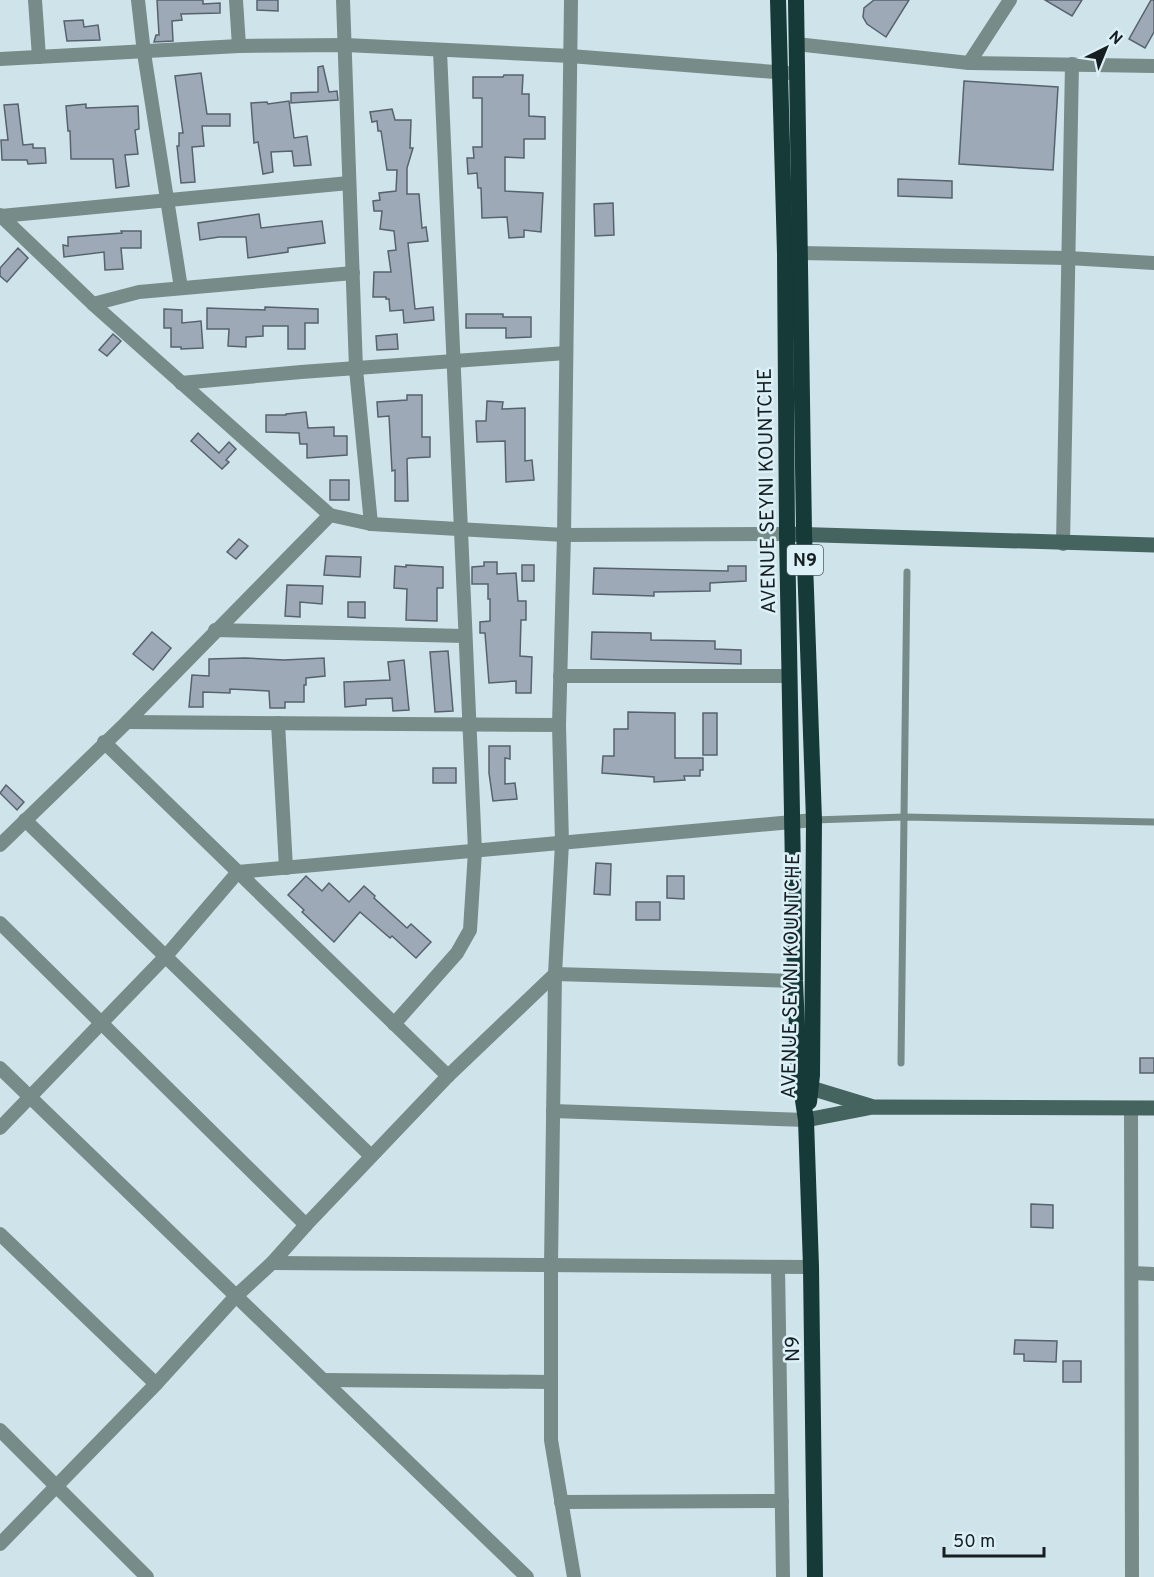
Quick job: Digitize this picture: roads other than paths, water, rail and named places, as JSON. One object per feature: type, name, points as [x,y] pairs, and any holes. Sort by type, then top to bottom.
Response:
[{"type":"highway","name":"AVENUE SEYNI KOUNTCHE","points":[[778,0],[795,981],[806,1087]]},
{"type":"highway","name":"AVENUE SEYNI KOUNTCHE","points":[[796,0],[804,533],[814,820],[806,1120]]},
{"type":"highway","name":"N9","points":[[806,1120],[812,1267],[815,1577]]},
{"type":"main road","points":[[787,534],[1154,545]]},
{"type":"main road","points":[[806,1087],[873,1107]]},
{"type":"main road","points":[[806,1120],[873,1107],[1154,1108]]},
{"type":"street","points":[[35,0],[39,57]]},
{"type":"street","points":[[138,0],[144,53],[181,288]]},
{"type":"street","points":[[236,0],[239,46]]},
{"type":"street","points":[[343,0],[356,369],[371,524]]},
{"type":"street","points":[[571,0],[564,536],[559,725],[562,843],[555,974],[551,1440],[574,1577]]},
{"type":"street","points":[[969,63],[1010,0]]},
{"type":"street","points":[[796,44],[969,63],[1154,66]]},
{"type":"street","points":[[0,59],[144,53],[239,46],[346,45],[570,56],[796,73]]},
{"type":"street","points":[[394,1024],[457,953],[470,930],[475,851],[440,51]]},
{"type":"street","points":[[1063,543],[1072,64]]},
{"type":"street","points":[[0,216],[349,183]]},
{"type":"street","points":[[0,216],[93,304],[330,516],[371,524],[564,536],[787,534]]},
{"type":"street","points":[[800,253],[1068,258],[1154,263]]},
{"type":"street","points":[[93,304],[139,292],[353,273]]},
{"type":"street","points":[[182,383],[566,352]]},
{"type":"street","points":[[0,845],[127,722],[215,630],[330,516]]},
{"type":"street","points":[[215,630],[465,636]]},
{"type":"street","points":[[560,676],[790,676]]},
{"type":"street","points":[[127,722],[559,725]]},
{"type":"street","points":[[278,723],[286,868]]},
{"type":"street","points":[[104,742],[448,1076]]},
{"type":"street","points":[[25,820],[371,1156]]},
{"type":"street","points":[[0,1128],[166,956],[238,872],[814,820]]},
{"type":"street","points":[[0,923],[306,1225]]},
{"type":"street","points":[[0,1544],[156,1384],[236,1296],[272,1263],[448,1076],[555,974],[795,981]]},
{"type":"street","points":[[0,1068],[527,1577]]},
{"type":"street","points":[[1131,1108],[1132,1577]]},
{"type":"street","points":[[553,1111],[806,1120]]},
{"type":"street","points":[[0,1234],[156,1384]]},
{"type":"street","points":[[272,1263],[812,1267]]},
{"type":"street","points":[[778,1267],[783,1577]]},
{"type":"street","points":[[1132,1273],[1154,1274]]},
{"type":"street","points":[[323,1380],[551,1382]]},
{"type":"street","points":[[0,1430],[147,1577]]},
{"type":"street","points":[[561,1502],[782,1501]]},
{"type":"lane","points":[[901,1064],[907,572]]},
{"type":"lane","points":[[814,820],[904,817],[1154,822]]}]
